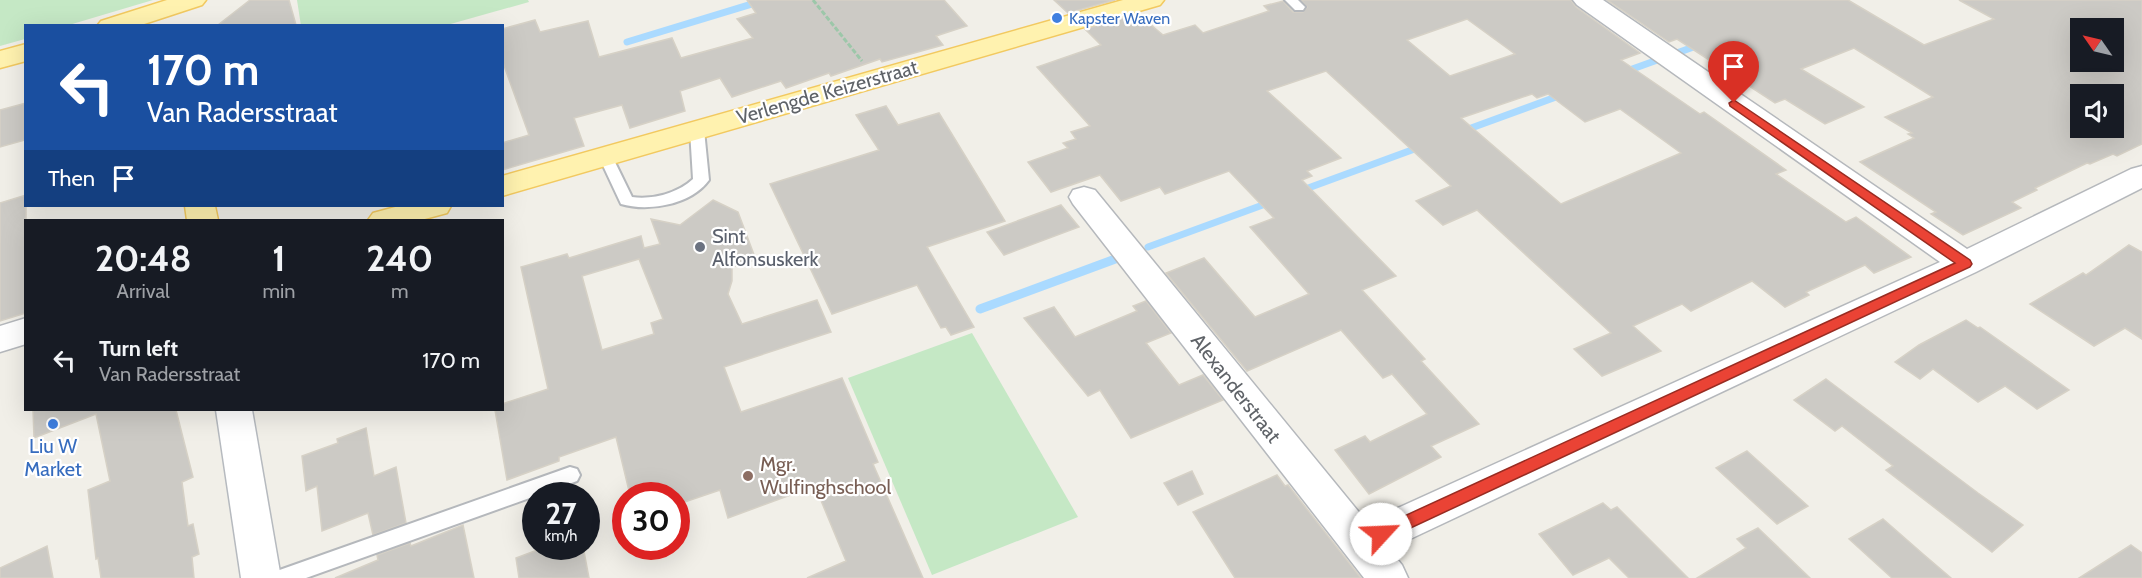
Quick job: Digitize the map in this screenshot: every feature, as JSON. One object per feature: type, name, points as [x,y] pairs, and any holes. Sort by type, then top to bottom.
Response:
[{"type":"main road","points":[[122,24],[164,17],[193,0]]},
{"type":"main road","name":"Verlengde Keizerstraat","points":[[504,185],[1151,0]]},
{"type":"main road","points":[[388,219],[432,207]]},
{"type":"street","points":[[1586,0],[1965,264]]},
{"type":"street","points":[[1360,544],[1965,264],[2142,176]]},
{"type":"street","name":"Alexanderstraat","points":[[1084,197],[1388,578]]},
{"type":"street","points":[[0,339],[24,332]]},
{"type":"street","points":[[234,411],[261,578]]},
{"type":"lane","points":[[606,156],[626,200],[643,204],[659,200],[693,188],[701,180],[697,130]]},
{"type":"lane","points":[[281,578],[570,475]]},
{"type":"path","points":[[813,0],[875,78]]},
{"type":"green space","points":[[0,0],[153,0],[72,24],[24,24],[24,39],[0,46]]},
{"type":"green space","points":[[297,0],[528,0],[529,2],[451,24],[301,24]]},
{"type":"green space","points":[[972,333],[1078,517],[932,575],[848,378]]},
{"type":"building","points":[[250,0],[289,0],[296,24],[219,24]]},
{"type":"building","points":[[747,0],[944,0],[967,26],[936,36],[943,45],[882,62],[880,59],[786,88],[781,81],[732,97],[720,78],[680,91],[685,111],[630,128],[622,105],[574,118],[584,146],[504,169],[504,142],[529,135],[504,66],[504,28],[535,20],[540,32],[588,21],[599,57],[672,38],[681,58],[753,38],[737,19],[756,13]]},
{"type":"building","points":[[1054,0],[1115,0],[1068,13]]},
{"type":"building","points":[[1301,0],[1571,0],[1576,7],[1640,53],[1621,60],[1700,114],[1704,112],[1786,170],[1776,174],[1846,222],[1856,217],[1911,257],[1874,273],[1865,265],[1806,292],[1809,295],[1785,307],[1752,281],[1691,311],[1682,304],[1633,326],[1661,351],[1602,376],[1574,349],[1611,333],[1477,210],[1443,225],[1416,201],[1451,186],[1326,71],[1267,91],[1341,158],[1307,171],[1312,176],[1302,180],[1396,276],[1362,290],[1425,359],[1421,361],[1479,424],[1431,446],[1441,457],[1369,494],[1335,450],[1365,436],[1370,442],[1427,414],[1392,374],[1383,378],[1341,330],[1247,371],[1166,273],[1204,258],[1255,317],[1309,294],[1250,227],[1274,218],[1229,171],[1165,194],[1160,187],[1121,201],[1100,175],[1051,192],[1028,162],[1068,148],[1063,143],[1076,139],[1071,132],[1090,126],[1037,67],[1101,45],[1085,29],[1138,14],[1163,35],[1195,25],[1203,33],[1269,11],[1264,6],[1283,1],[1293,12],[1303,12],[1307,7]],"holes":[[[1467,19],[1515,54],[1450,76],[1407,40]],[[1532,94],[1537,98],[1548,94],[1585,122],[1620,109],[1681,153],[1561,204],[1461,118]]]},
{"type":"building","points":[[1607,0],[1848,0],[1924,45],[1994,19],[1959,0],[2142,0],[2142,144],[2117,156],[2113,154],[2090,164],[2087,163],[2035,188],[2037,190],[2012,202],[2021,208],[1963,235],[1931,214],[1936,212],[1860,162],[1914,138],[1908,134],[1912,133],[1885,117],[1933,97],[1854,48],[1801,69],[1864,107],[1825,124],[1785,99],[1775,103],[1677,39],[1669,42]]},
{"type":"building","points":[[24,104],[24,140],[0,147],[0,110]]},
{"type":"building","points":[[886,106],[898,125],[939,113],[1005,221],[927,247],[974,327],[951,335],[946,327],[941,328],[917,285],[832,314],[770,184],[879,150],[856,115]]},
{"type":"building","points":[[24,196],[26,219],[24,219],[24,314],[0,321],[0,203]]},
{"type":"building","points":[[713,200],[738,212],[756,260],[732,267],[732,281],[728,294],[742,324],[817,300],[831,332],[724,367],[741,412],[842,378],[878,462],[873,464],[923,578],[807,578],[846,561],[815,486],[728,518],[720,490],[690,500],[690,482],[627,482],[616,437],[559,457],[559,461],[507,480],[495,411],[504,411],[504,403],[548,389],[521,267],[567,254],[569,258],[641,236],[644,248],[660,244],[651,219],[680,225]],"holes":[[[639,259],[663,319],[651,323],[654,334],[602,350],[582,276]]]},
{"type":"building","points":[[1061,205],[1079,227],[1004,255],[987,232]]},
{"type":"building","points":[[2129,245],[2142,252],[2142,339],[2125,328],[2094,346],[2030,304],[2083,273],[2086,275]]},
{"type":"building","points":[[1146,301],[1171,333],[1146,343],[1179,385],[1203,375],[1223,400],[1131,438],[1100,390],[1088,396],[1024,318],[1054,307],[1075,337],[1137,311],[1133,306]]},
{"type":"building","points":[[1966,320],[1980,327],[2069,390],[2037,409],[2005,386],[1978,402],[1933,369],[1920,379],[1895,362],[1919,345]]},
{"type":"building","points":[[1826,379],[2023,525],[1992,552],[1886,470],[1893,466],[1842,426],[1835,431],[1794,400]]},
{"type":"building","points":[[33,411],[176,411],[193,477],[182,482],[188,526],[193,524],[199,554],[192,557],[194,578],[101,578],[98,558],[96,559],[88,490],[110,481],[96,414],[34,438]]},
{"type":"building","points":[[366,428],[374,476],[396,467],[406,523],[373,535],[368,513],[322,531],[317,486],[306,491],[302,456],[338,443],[337,439]]},
{"type":"building","points":[[1747,451],[1808,506],[1777,524],[1716,468]]},
{"type":"building","points":[[1192,471],[1203,494],[1178,505],[1164,483]]},
{"type":"building","points":[[1277,475],[1285,486],[1288,485],[1361,578],[1235,578],[1193,512]]},
{"type":"building","points":[[1603,503],[1611,510],[1617,507],[1688,578],[1629,578],[1609,558],[1573,575],[1539,534]]},
{"type":"building","points":[[1883,519],[1951,578],[1892,578],[1849,539]]},
{"type":"building","points":[[463,525],[474,578],[335,578],[378,560],[377,555],[410,543],[411,546]]},
{"type":"building","points":[[1758,528],[1810,578],[1697,578],[1746,548],[1737,539]]},
{"type":"building","points":[[2131,545],[2142,553],[2142,578],[2079,578]]},
{"type":"building","points":[[47,546],[53,578],[0,578],[0,568]]},
{"type":"building","points":[[522,556],[522,560],[586,560],[589,578],[519,578],[516,558]]},
{"type":"waterway","points":[[627,42],[765,0]]},
{"type":"waterway","points":[[1624,72],[1699,45]]},
{"type":"waterway","points":[[1463,131],[1564,94]]},
{"type":"waterway","points":[[1300,191],[1420,147]]},
{"type":"waterway","points":[[1148,247],[1271,202]]},
{"type":"waterway","points":[[980,309],[1118,258]]},
{"type":"place","name":"Kapster Waven","points":[[1057,18]]},
{"type":"place","name":"Sint Alfonsuskerk","points":[[700,247]]},
{"type":"place","name":"Liu W Market","points":[[53,424]]},
{"type":"place","name":"Mgr. Wulfinghschool","points":[[748,476]]},
{"type":"route","points":[[1381,534],[1965,264],[1734,103]]}]
